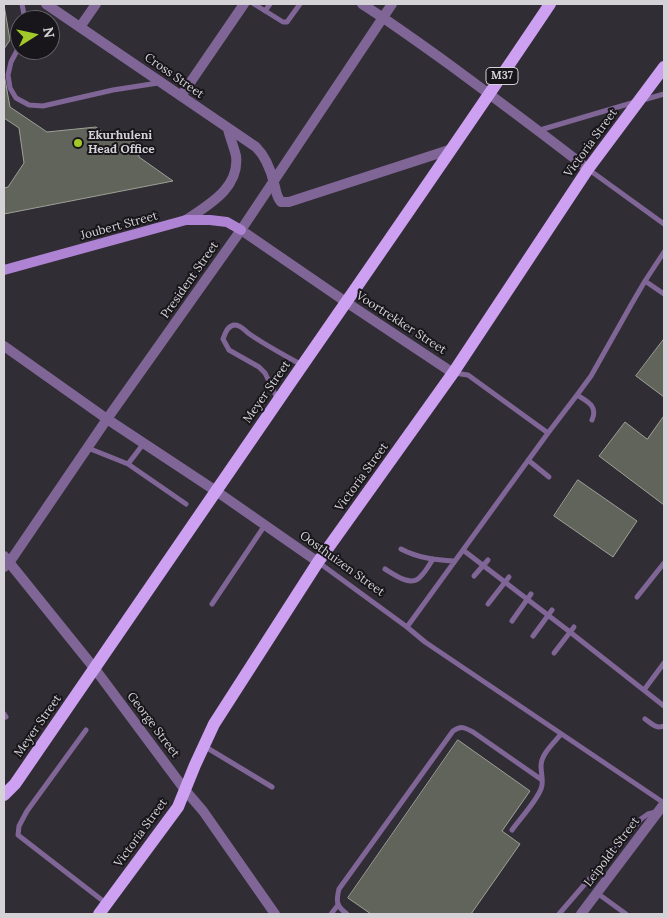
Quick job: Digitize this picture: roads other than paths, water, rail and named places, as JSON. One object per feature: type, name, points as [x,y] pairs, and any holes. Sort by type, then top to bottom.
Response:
[{"type":"main road","name":"Meyer Street","points":[[4,795],[15,784],[95,669],[550,4]]},
{"type":"main road","name":"Victoria Street","points":[[103,909],[178,807],[194,765],[214,724],[318,562],[453,373],[588,168],[664,67]]},
{"type":"main road","name":"Joubert Street","points":[[4,270],[186,220],[227,222],[241,230]]},
{"type":"street","name":"Cross Street","points":[[46,4],[256,147],[261,153],[274,182]]},
{"type":"street","points":[[80,27],[96,4]]},
{"type":"street","points":[[181,96],[244,4]]},
{"type":"street","points":[[362,4],[490,94],[588,168]]},
{"type":"street","name":"President Street","points":[[6,562],[241,230],[392,4]]},
{"type":"street","points":[[186,220],[217,198],[228,186],[235,171],[236,156],[228,129]]},
{"type":"street","points":[[274,182],[278,198],[281,202],[289,202],[452,149]]},
{"type":"street","name":"Voortrekker Street","points":[[241,230],[453,373]]},
{"type":"street","name":"Oosthuizen Street","points":[[5,349],[318,562]]},
{"type":"street","name":"George Street","points":[[6,562],[95,669],[185,790],[203,811],[271,913]]},
{"type":"street","name":"Leipoldt Street","points":[[580,914],[662,806]]},
{"type":"lane","points":[[254,4],[283,22],[287,22],[300,4]]},
{"type":"lane","points":[[265,11],[270,4]]},
{"type":"lane","points":[[12,60],[8,75],[10,88],[16,98],[29,105],[43,106],[113,90],[161,82]]},
{"type":"lane","points":[[539,130],[664,94]]},
{"type":"lane","points":[[588,168],[664,224]]},
{"type":"lane","points":[[407,627],[591,376],[645,281],[664,252]]},
{"type":"lane","points":[[645,281],[664,294]]},
{"type":"lane","points":[[278,400],[265,373],[258,366],[229,350],[223,339],[229,327],[239,326],[257,339],[302,365]]},
{"type":"lane","name":"Voortrekker Street","points":[[453,373],[468,375],[548,433]]},
{"type":"lane","points":[[577,395],[594,409],[592,420]]},
{"type":"lane","points":[[128,464],[144,443]]},
{"type":"lane","points":[[88,448],[128,464],[186,504]]},
{"type":"lane","points":[[528,460],[548,476]]},
{"type":"lane","points":[[212,604],[265,525]]},
{"type":"lane","points":[[401,550],[433,559],[454,561]]},
{"type":"lane","points":[[463,550],[664,706]]},
{"type":"lane","points":[[385,569],[406,580],[414,581],[422,576],[433,559]]},
{"type":"lane","points":[[474,576],[488,560]]},
{"type":"lane","name":"Oosthuizen Street","points":[[318,562],[425,642],[561,734],[662,806]]},
{"type":"lane","points":[[637,597],[664,563]]},
{"type":"lane","points":[[488,604],[509,577]]},
{"type":"lane","points":[[512,620],[531,594]]},
{"type":"lane","points":[[533,636],[552,610]]},
{"type":"lane","points":[[554,652],[574,626]]},
{"type":"lane","points":[[594,651],[598,645]]},
{"type":"lane","points":[[644,690],[664,663]]},
{"type":"lane","points":[[645,719],[655,726],[664,726]]},
{"type":"lane","points":[[347,914],[338,905],[336,898],[339,889],[453,731],[463,727],[473,732],[542,780]]},
{"type":"lane","points":[[86,730],[27,811],[19,826],[18,835],[103,909]]},
{"type":"lane","points":[[512,830],[539,794],[542,785],[541,761],[561,734]]},
{"type":"lane","points":[[204,746],[272,787]]},
{"type":"lane","points":[[559,914],[641,819],[662,806]]},
{"type":"lane","points":[[596,893],[626,914]]},
{"type":"lane","points":[[331,914],[338,905]]},
{"type":"place","name":"Ekurhuleni Head Office","points":[[78,143]]}]
